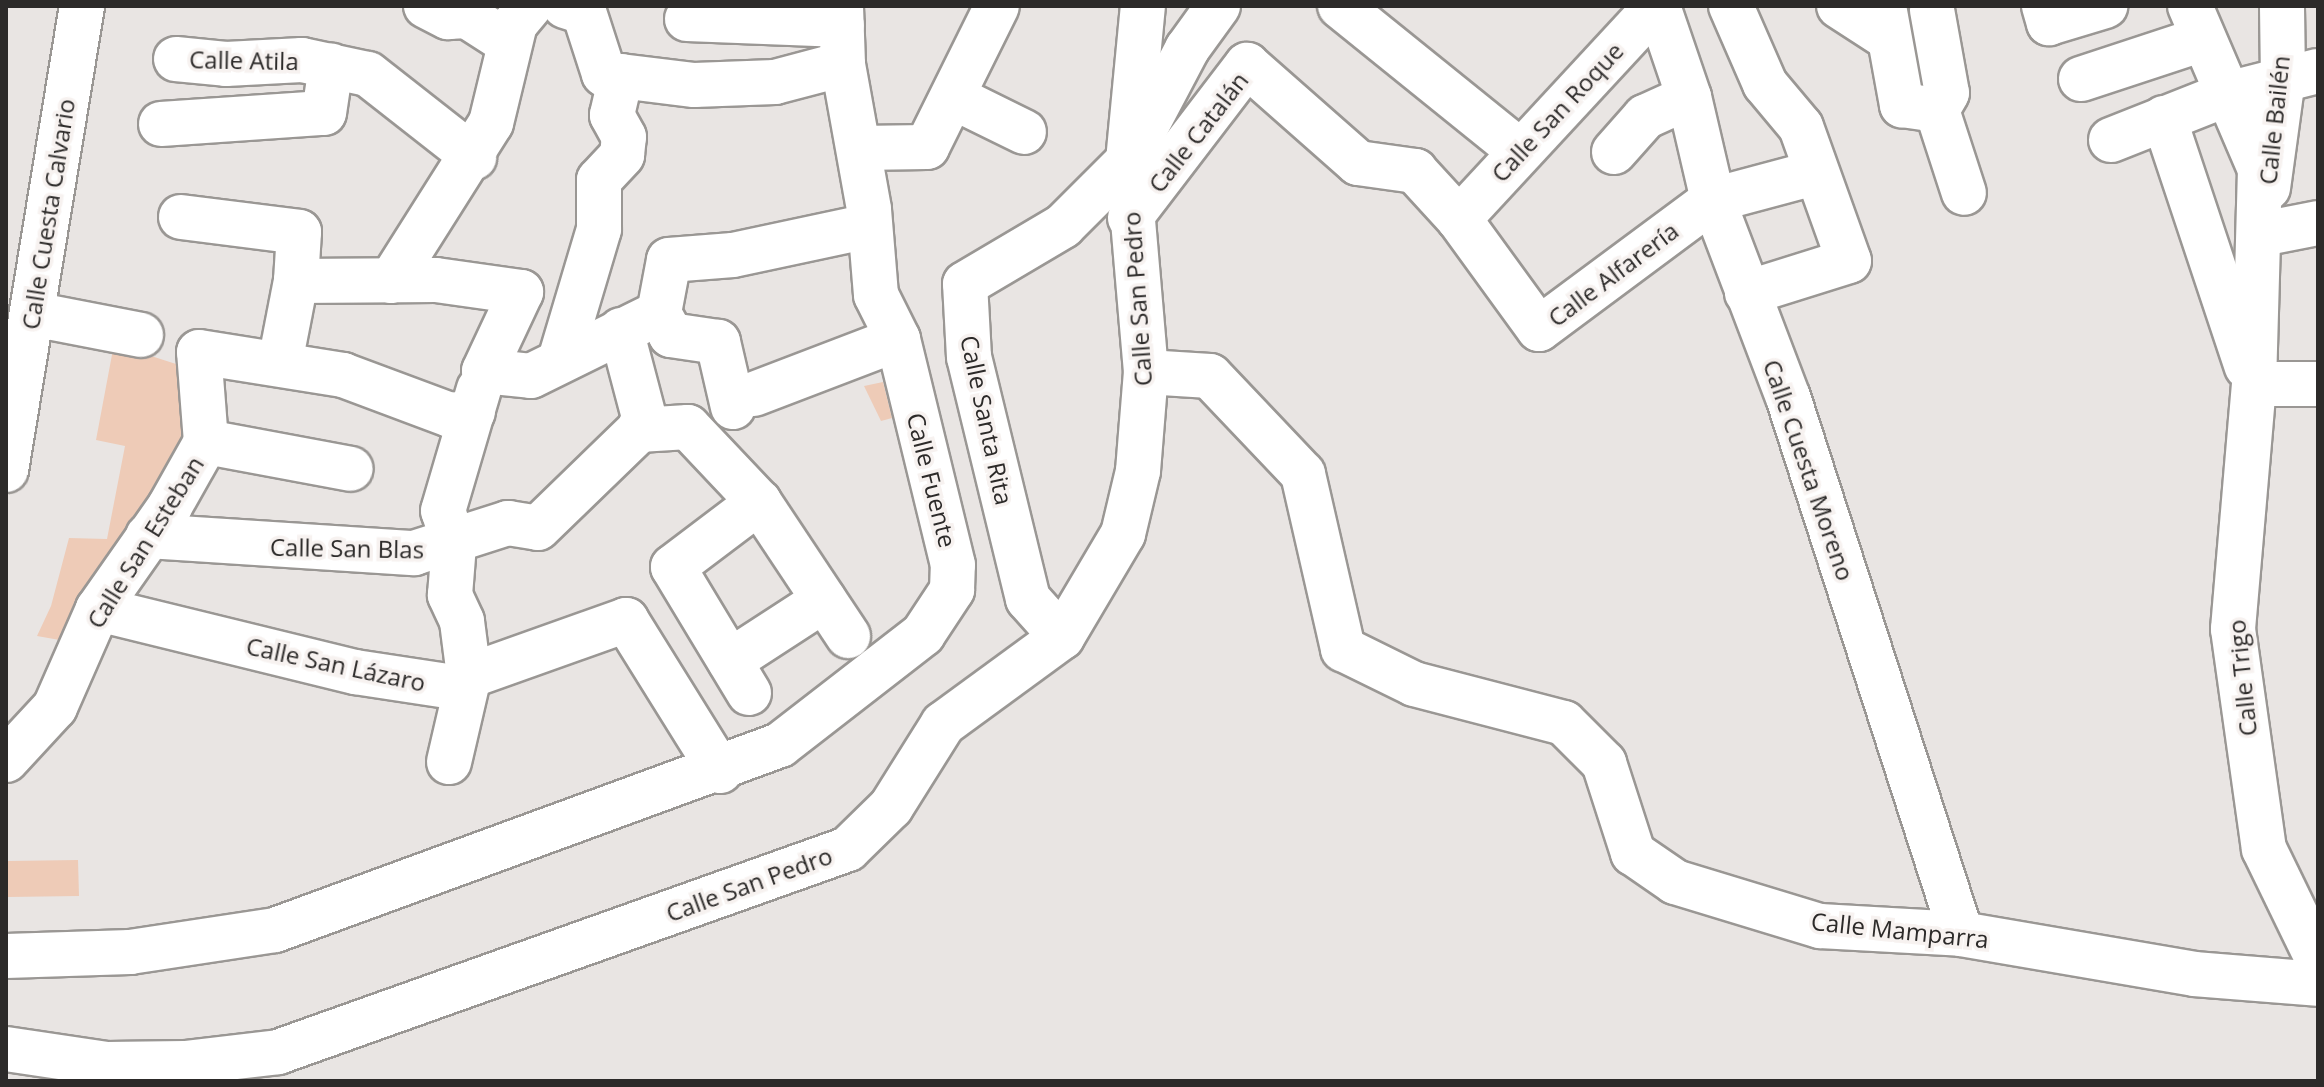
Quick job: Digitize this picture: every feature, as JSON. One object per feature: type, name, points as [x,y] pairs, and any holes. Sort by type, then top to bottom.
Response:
[{"type":"street","name":"Calle Cuesta Calvario","points":[[6,470],[82,6]]},
{"type":"street","points":[[391,281],[474,157],[491,123],[520,24],[467,16],[448,17],[426,6]]},
{"type":"street","points":[[565,6],[584,12],[604,74],[694,85],[775,82],[842,32]]},
{"type":"street","points":[[859,148],[927,147],[997,6]]},
{"type":"street","name":"Calle San Pedro","points":[[6,1049],[107,1064],[185,1063],[278,1052],[848,849],[891,807],[943,724],[1062,637],[1123,534],[1138,471],[1146,372],[1130,218],[1128,161],[1143,6]]},
{"type":"street","name":"Calle Santa Rita","points":[[1062,637],[1028,599],[969,357],[965,284],[1063,226],[1128,161],[1187,49],[1218,6]]},
{"type":"street","points":[[1340,6],[1520,151]]},
{"type":"street","name":"Calle San Roque","points":[[1459,219],[1657,6]]},
{"type":"street","name":"Calle Cuesta Moreno","points":[[1657,6],[1689,97],[1713,200],[1788,397],[1961,934]]},
{"type":"street","points":[[1731,6],[1765,84],[1801,127],[1814,173],[1849,261],[1747,293]]},
{"type":"street","points":[[1839,6],[1886,22],[1940,8],[1947,93],[1937,110],[1964,193]]},
{"type":"street","points":[[2044,6],[2049,23],[2105,6]]},
{"type":"street","points":[[694,85],[686,12],[842,32]]},
{"type":"street","name":"Calle Bailén","points":[[2262,234],[2300,75],[2274,12]]},
{"type":"street","points":[[1886,22],[1902,105],[1937,110]]},
{"type":"street","points":[[2081,79],[2196,23],[2260,169],[2262,234],[2254,384]]},
{"type":"street","name":"Calle Fuente","points":[[6,956],[130,952],[275,930],[720,771],[780,745],[879,672],[923,634],[952,590],[944,517],[898,339],[876,295],[842,32]]},
{"type":"street","name":"Calle Atila","points":[[176,59],[226,64],[302,60],[368,74],[474,157]]},
{"type":"street","name":"Calle Catalán","points":[[1130,218],[1247,65],[1358,163],[1415,171],[1459,219]]},
{"type":"street","points":[[161,124],[324,113],[331,66]]},
{"type":"street","points":[[2111,140],[2227,94],[2300,75]]},
{"type":"street","points":[[560,360],[599,229],[599,180],[622,155],[624,137],[612,115],[621,76]]},
{"type":"street","points":[[953,97],[1024,132]]},
{"type":"street","points":[[1614,152],[1645,117],[1689,97]]},
{"type":"street","points":[[2164,118],[2254,384]]},
{"type":"street","name":"Calle Alfarería","points":[[1459,219],[1539,329],[1713,200],[1814,173]]},
{"type":"street","points":[[181,217],[299,232],[296,281],[280,363],[343,375],[450,415],[473,412]]},
{"type":"street","points":[[2262,234],[2318,223]]},
{"type":"street","points":[[639,430],[644,417],[640,321],[669,260],[733,255],[869,226]]},
{"type":"street","points":[[296,281],[436,280],[521,292],[484,371],[443,511],[454,544],[450,595],[462,621],[469,676],[449,762]]},
{"type":"street","points":[[33,314],[141,335]]},
{"type":"street","points":[[484,371],[531,376],[640,321]]},
{"type":"street","points":[[640,321],[671,335],[718,342],[724,414],[759,502],[848,636]]},
{"type":"street","points":[[639,430],[724,414],[898,339]]},
{"type":"street","name":"Calle San Esteban","points":[[6,760],[55,707],[98,609],[206,442],[199,352],[280,363]]},
{"type":"street","name":"Calle Mamparra","points":[[1146,372],[1210,376],[1303,474],[1343,649],[1414,684],[1564,723],[1604,763],[1633,853],[1675,882],[1820,926],[1961,934],[2194,974],[2318,984]]},
{"type":"street","points":[[2254,384],[2318,384]]},
{"type":"street","name":"Calle Trigo","points":[[2254,384],[2233,629],[2264,849],[2318,960]]},
{"type":"street","name":"Calle San Blas","points":[[148,536],[414,553],[454,544],[508,523],[538,528],[639,430]]},
{"type":"street","name":"Calle San Esteban","points":[[206,442],[351,469]]},
{"type":"street","points":[[759,502],[673,567],[740,677],[824,600]]},
{"type":"street","name":"Calle San Lázaro","points":[[98,609],[355,672],[454,687],[469,676],[626,620],[720,771]]},
{"type":"shaded area","points":[[114,344],[176,364],[189,389],[180,468],[71,642],[37,636],[51,606],[69,538],[107,539],[125,446],[96,440]]},
{"type":"shaded area","points":[[883,382],[892,418],[881,421],[864,386]]},
{"type":"shaded area","points":[[78,860],[79,896],[8,897],[8,861]]}]
